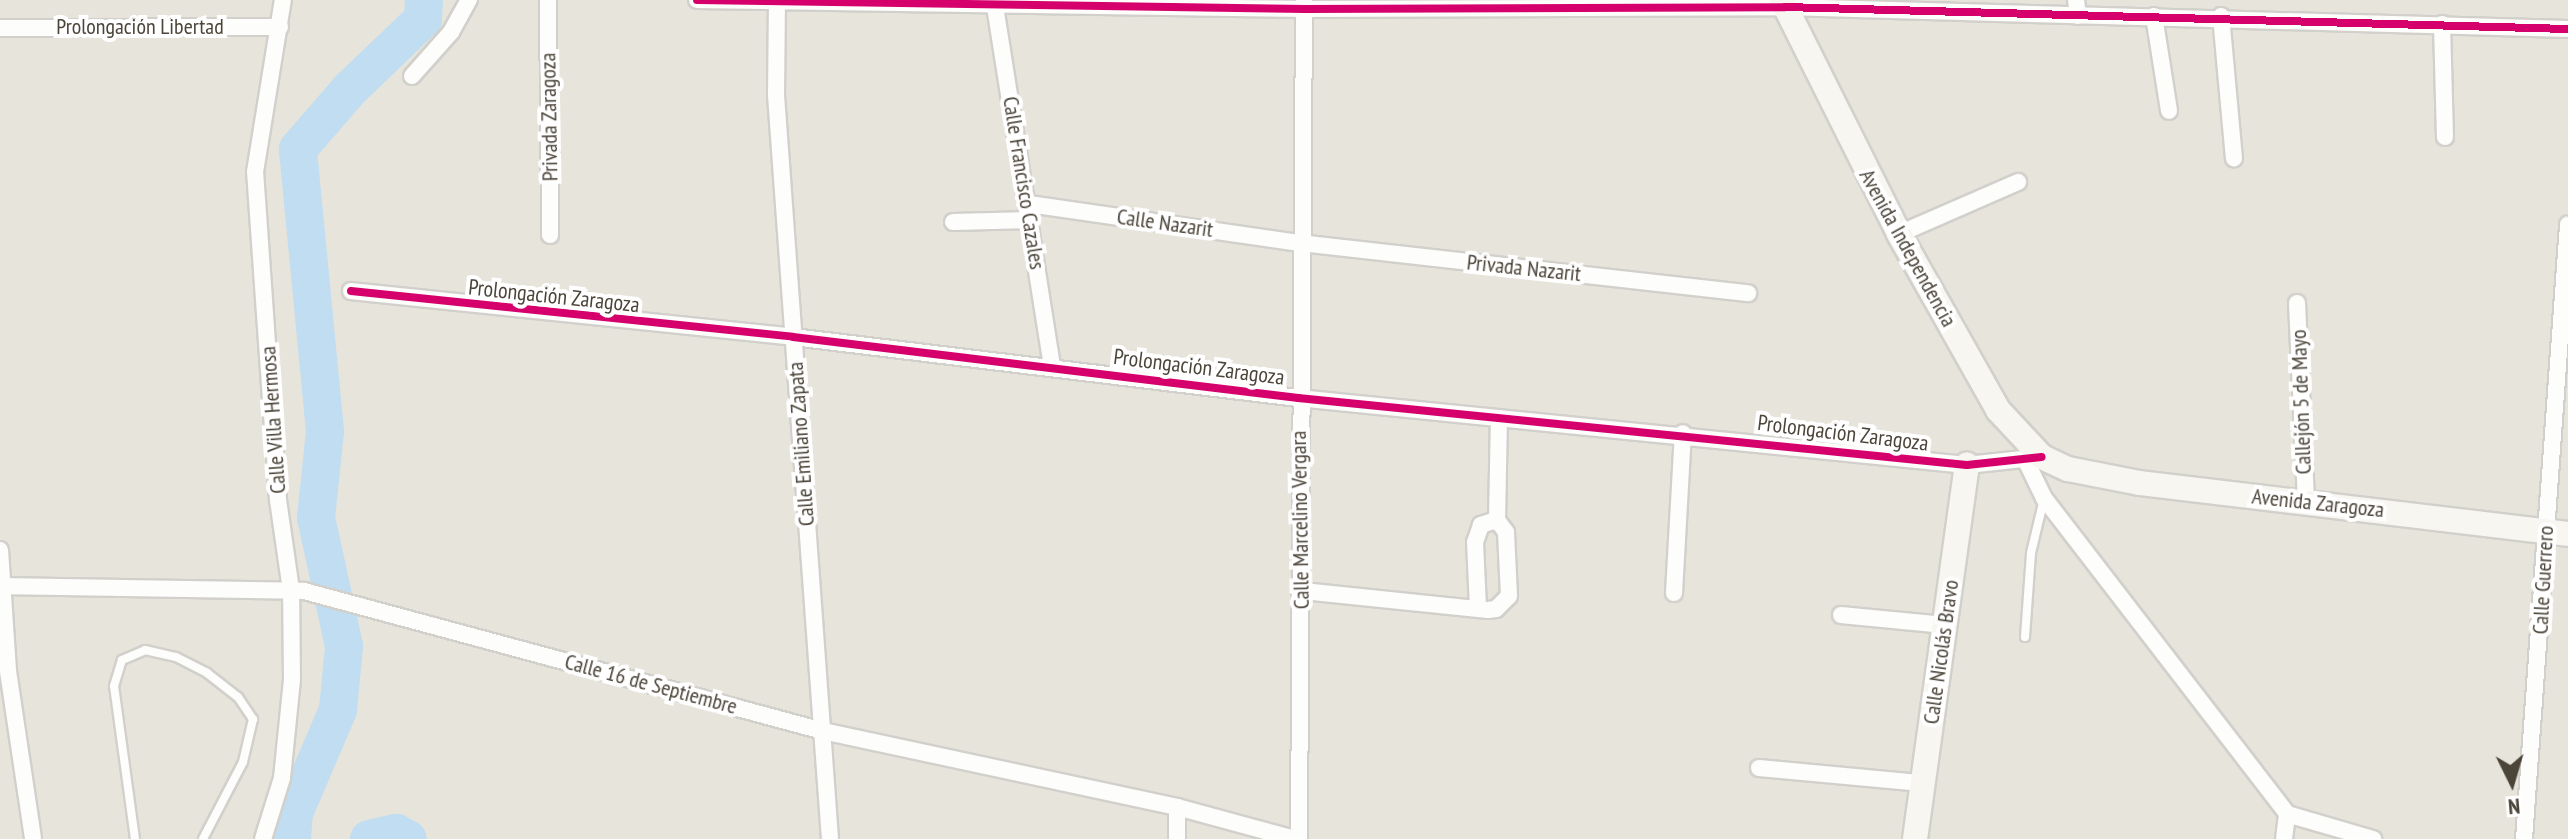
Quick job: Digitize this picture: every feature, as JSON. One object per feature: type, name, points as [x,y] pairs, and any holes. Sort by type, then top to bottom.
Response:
[{"type":"main road","name":"Avenida Independencia","points":[[1783,3],[1899,234],[1998,410],[2034,459],[2068,469]]},
{"type":"main road","name":"Calle Nicolás Bravo","points":[[1915,839],[1967,465]]},
{"type":"main road","name":"Avenida Zaragoza","points":[[2068,469],[2178,489],[2557,532]]},
{"type":"street","name":"Calle Villa Hermosa","points":[[263,839],[282,778],[298,590],[278,500],[255,172],[283,0]]},
{"type":"street","points":[[412,76],[462,17],[469,0]]},
{"type":"street","name":"Privada Zaragoza","points":[[548,0],[550,235]]},
{"type":"street","points":[[697,0],[1783,3],[2077,8],[2154,16],[2568,29]]},
{"type":"street","name":"Calle Emiliano Zapata","points":[[777,2],[776,95],[830,839]]},
{"type":"street","name":"Calle Francisco Cazales","points":[[995,3],[1052,367]]},
{"type":"street","name":"Calle Marcelino Vergara","points":[[1297,839],[1303,591],[1298,398],[1304,4]]},
{"type":"street","points":[[2154,16],[2169,111]]},
{"type":"street","points":[[2221,16],[2234,158]]},
{"type":"street","points":[[2442,24],[2445,137]]},
{"type":"street","name":"Prolongación Libertad","points":[[0,28],[280,27]]},
{"type":"street","points":[[1899,234],[2018,182]]},
{"type":"street","name":"Calle Nazarit","points":[[953,222],[1030,212],[1300,243]]},
{"type":"street","name":"Calle Guerrero","points":[[2524,839],[2557,532],[2568,225]]},
{"type":"street","name":"Privada Nazarit","points":[[1300,243],[1748,293]]},
{"type":"street","name":"Prolongación Zaragoza","points":[[351,291],[793,337],[1298,398],[1683,433],[1967,465],[2034,459]]},
{"type":"street","name":"Callejón 5 de Mayo","points":[[2297,303],[2306,502]]},
{"type":"street","points":[[1483,609],[1475,542],[1492,521],[1499,418]]},
{"type":"street","points":[[1674,593],[1683,433]]},
{"type":"street","name":"Avenida Independencia","points":[[2034,459],[2044,498],[2287,814]]},
{"type":"street","points":[[1303,591],[1483,609],[1503,606],[1509,596],[1506,532],[1492,521]]},
{"type":"street","points":[[0,550],[4,671],[33,839]]},
{"type":"street","name":"Calle 16 de Septiembre","points":[[1,586],[298,590],[351,601],[823,731],[1177,807],[1297,839]]},
{"type":"street","points":[[1841,615],[1945,625]]},
{"type":"street","points":[[1759,768],[1922,783]]},
{"type":"street","points":[[1177,807],[1177,839]]},
{"type":"street","points":[[2284,839],[2287,814],[2373,839]]},
{"type":"lane","points":[[2025,637],[2031,553],[2044,498]]},
{"type":"lane","points":[[135,839],[114,686],[122,660],[145,650],[176,657],[207,673],[238,697],[253,719],[243,762],[203,839]]},
{"type":"shaded area","points":[[0,0],[2568,0],[2568,839],[0,839]]},
{"type":"waterway","points":[[292,839],[294,813],[338,710],[344,646],[316,518],[325,431],[298,149],[350,89],[423,19],[424,0]]},
{"type":"waterway","points":[[369,839],[396,833],[408,839]]},
{"type":"cycle path","points":[[697,0],[1305,9],[1785,7],[2568,29]]},
{"type":"cycle path","points":[[351,291],[793,337],[1298,398],[1967,465],[2042,457]]}]
